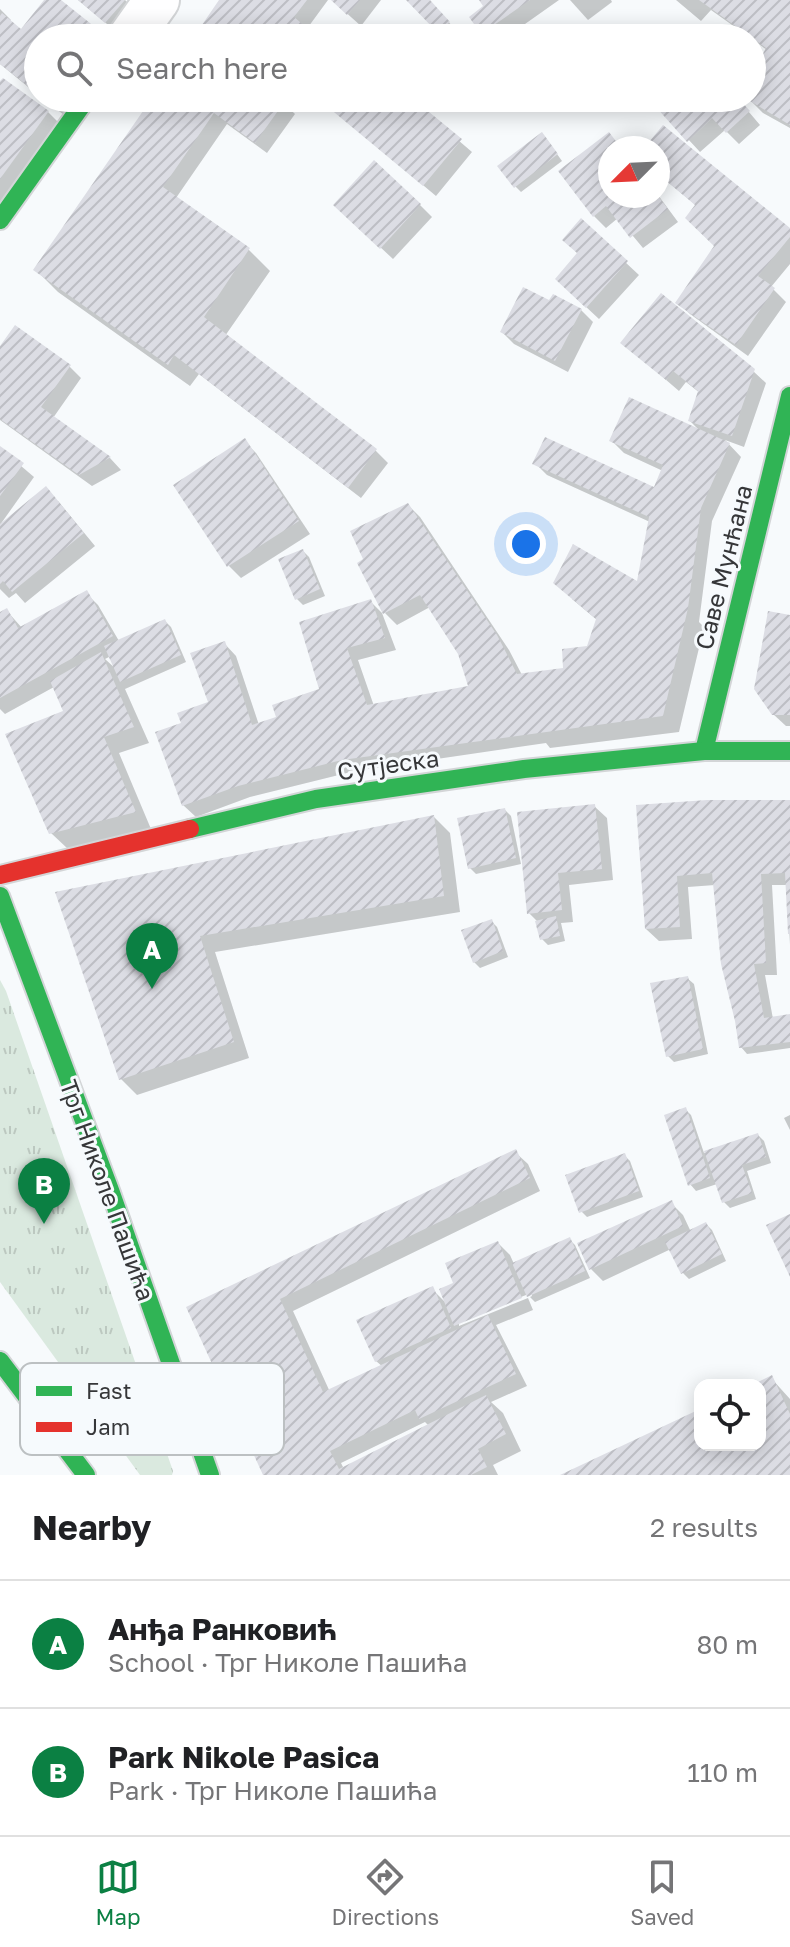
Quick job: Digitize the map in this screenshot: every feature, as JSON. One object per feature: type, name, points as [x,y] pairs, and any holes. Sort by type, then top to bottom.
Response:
[{"type":"street","points":[[140,24],[157,0]]},
{"type":"street","points":[[0,220],[77,112]]},
{"type":"street","name":"Саве Мунћана","points":[[704,751],[790,396]]},
{"type":"street","name":"Сутјеска","points":[[1,901],[316,799],[524,769],[704,751],[790,751]]},
{"type":"street","name":"Трг Николе Пашића","points":[[1,901],[111,1193],[171,1363]]},
{"type":"street","points":[[0,1361],[20,1388]]},
{"type":"street","points":[[71,1455],[86,1475]]},
{"type":"street","name":"Трг Николе Пашића","points":[[203,1455],[210,1475]]},
{"type":"green space","points":[[0,980],[135,1363],[59,1363],[0,1282]]},
{"type":"green space","points":[[125,1455],[167,1455],[172,1475],[140,1475]]},
{"type":"building","points":[[44,0],[61,0],[91,24],[25,24]]},
{"type":"building","points":[[78,0],[125,0],[105,23]]},
{"type":"building","points":[[219,0],[307,0],[294,17],[302,24],[203,24]]},
{"type":"building","points":[[331,0],[360,0],[347,15]]},
{"type":"building","points":[[406,0],[430,0],[450,22],[429,24]]},
{"type":"building","points":[[479,0],[530,0],[495,24],[474,24],[469,17],[483,6]]},
{"type":"building","points":[[699,0],[790,0],[790,125],[766,111],[766,24],[732,24]]},
{"type":"building","points":[[2,13],[21,29],[24,25],[24,83],[0,64]]},
{"type":"building","points":[[3,78],[24,93],[24,112],[48,112],[0,179],[0,81]]},
{"type":"building","points":[[142,112],[277,112],[255,143],[214,113],[163,187],[250,248],[204,317],[377,449],[348,488],[174,355],[168,365],[33,270]]},
{"type":"building","points":[[334,112],[429,112],[462,139],[423,186]]},
{"type":"building","points":[[660,112],[749,112],[726,133],[712,118],[687,142]]},
{"type":"building","points":[[663,125],[790,228],[790,237],[758,276],[775,288],[736,345],[675,303],[714,246],[685,218],[695,205],[670,184],[670,136],[654,136]]},
{"type":"building","points":[[542,132],[558,154],[514,188],[497,166]]},
{"type":"building","points":[[598,140],[598,208],[604,208],[593,217],[558,171]]},
{"type":"building","points":[[374,160],[421,204],[380,249],[333,205]]},
{"type":"building","points":[[608,208],[667,208],[668,209],[630,238]]},
{"type":"building","points":[[581,218],[628,261],[586,308],[555,279],[577,253],[562,240]]},
{"type":"building","points":[[523,287],[549,300],[553,294],[582,309],[555,361],[500,332]]},
{"type":"building","points":[[661,293],[755,369],[732,436],[688,421],[698,391],[673,371],[666,380],[620,343]]},
{"type":"building","points":[[15,325],[71,365],[41,407],[111,457],[79,475],[0,419],[0,346]]},
{"type":"building","points":[[629,397],[730,443],[701,508],[688,608],[663,716],[342,760],[238,786],[182,806],[155,732],[181,723],[177,713],[208,702],[190,653],[225,641],[252,725],[276,717],[272,705],[319,689],[299,622],[371,599],[385,638],[347,648],[367,705],[468,686],[458,654],[420,595],[383,614],[357,563],[363,559],[350,531],[408,503],[497,635],[517,674],[563,668],[562,649],[587,646],[596,619],[553,583],[573,544],[637,581],[649,517],[532,464],[545,437],[654,487],[663,465],[609,441]]},
{"type":"building","points":[[245,438],[299,521],[227,567],[173,485]]},
{"type":"building","points":[[0,446],[24,463],[0,496]]},
{"type":"building","points":[[46,486],[84,533],[12,592],[3,581],[0,584],[0,524]]},
{"type":"building","points":[[303,549],[320,589],[295,600],[278,559]]},
{"type":"building","points":[[87,590],[113,636],[0,698],[0,612],[7,608],[18,628]]},
{"type":"building","points":[[768,611],[790,615],[790,715],[772,715],[754,689]]},
{"type":"building","points":[[165,619],[181,655],[120,682],[104,646]]},
{"type":"building","points":[[101,652],[134,727],[104,737],[136,812],[49,834],[5,734],[63,711],[50,681]]},
{"type":"building","points":[[707,800],[790,800],[790,934],[785,873],[761,874],[766,963],[754,964],[764,1018],[790,1014],[790,1042],[739,1048],[721,964],[712,873],[677,876],[680,927],[645,929],[636,805]]},
{"type":"building","points":[[595,804],[602,869],[558,873],[562,910],[527,914],[517,812]]},
{"type":"building","points":[[505,808],[516,858],[468,869],[457,818]]},
{"type":"building","points":[[434,815],[444,896],[200,936],[234,1042],[119,1080],[55,892]]},
{"type":"building","points":[[556,916],[560,936],[540,940],[535,921]]},
{"type":"building","points":[[492,919],[503,951],[473,963],[461,930]]},
{"type":"building","points":[[688,976],[703,1049],[666,1057],[650,983]]},
{"type":"building","points":[[686,1107],[710,1178],[688,1186],[664,1115]]},
{"type":"building","points":[[758,1133],[766,1157],[742,1165],[752,1193],[722,1203],[704,1151]]},
{"type":"building","points":[[516,1149],[530,1178],[280,1299],[323,1392],[488,1315],[516,1374],[419,1419],[415,1410],[330,1451],[339,1469],[486,1395],[506,1434],[478,1449],[487,1467],[471,1475],[263,1475],[254,1455],[284,1455],[284,1363],[212,1363],[186,1307]]},
{"type":"building","points":[[625,1153],[639,1191],[579,1213],[565,1175]]},
{"type":"building","points":[[672,1200],[683,1226],[589,1270],[577,1243]]},
{"type":"building","points":[[790,1214],[790,1277],[766,1225]]},
{"type":"building","points":[[706,1222],[722,1254],[681,1274],[665,1242]]},
{"type":"building","points":[[570,1237],[585,1271],[527,1297],[512,1263]]},
{"type":"building","points":[[498,1241],[522,1298],[454,1326],[439,1289],[453,1283],[445,1263]]},
{"type":"building","points":[[433,1286],[451,1328],[375,1362],[356,1320]]},
{"type":"building","points":[[772,1375],[790,1414],[790,1475],[560,1475],[694,1412],[694,1451],[766,1451],[764,1379]]},
{"type":"traffic: fast","points":[[0,220],[77,112]]},
{"type":"traffic: fast","points":[[704,751],[790,396]]},
{"type":"traffic: fast","points":[[190,829],[316,799],[524,769],[704,751],[790,751]]},
{"type":"traffic: fast","points":[[0,896],[171,1363]]},
{"type":"traffic: fast","points":[[0,1361],[20,1388]]},
{"type":"traffic: fast","points":[[71,1455],[86,1475]]},
{"type":"traffic: fast","points":[[203,1455],[210,1475]]},
{"type":"traffic: jam","points":[[0,875],[190,829]]},
{"type":"place","name":"Анђа Ранковић","points":[[152,989]]},
{"type":"place","name":"Park Nikole Pasica","points":[[44,1224]]}]
